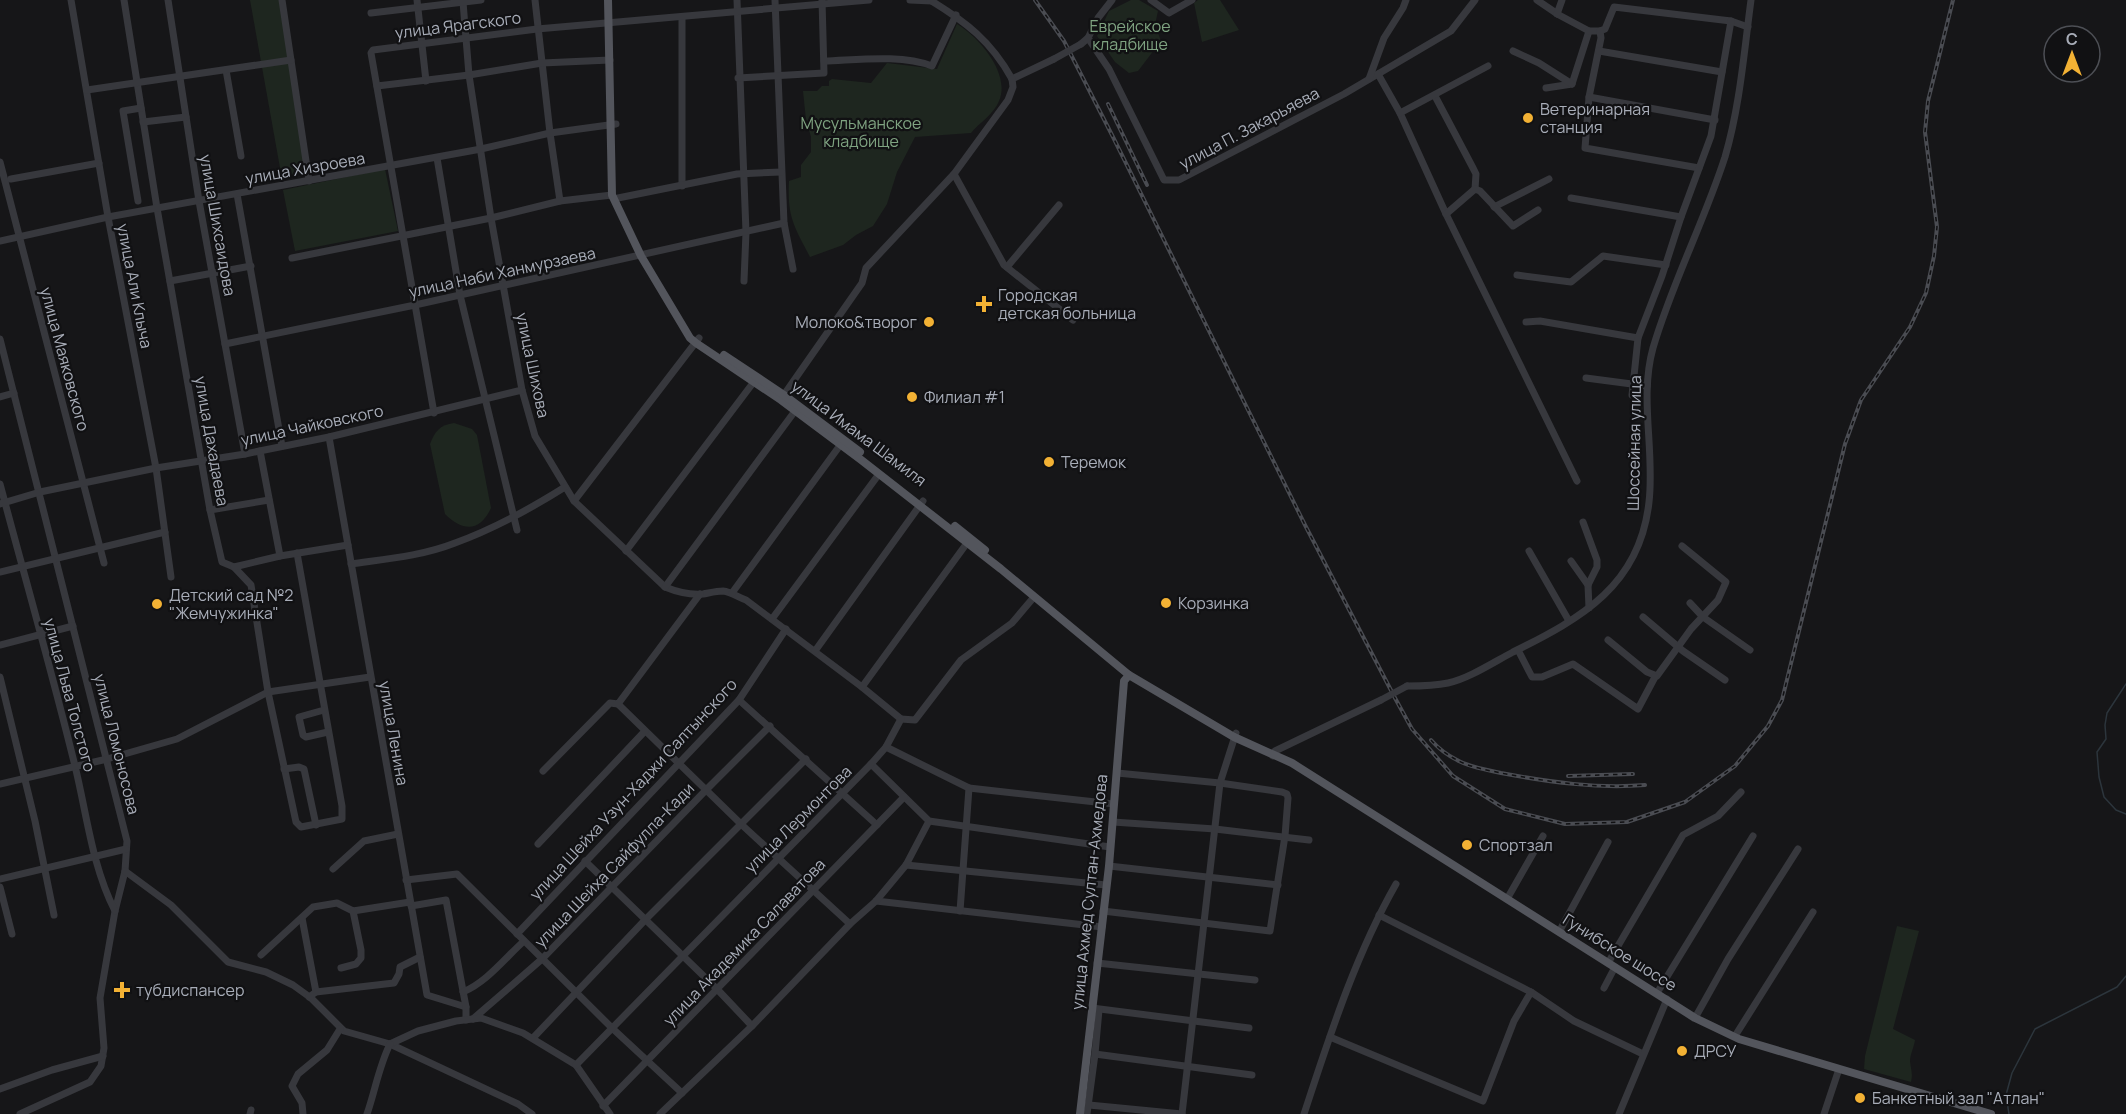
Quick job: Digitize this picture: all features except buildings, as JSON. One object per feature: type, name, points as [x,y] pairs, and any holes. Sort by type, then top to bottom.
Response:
[{"type":"main road","name":"улица Имама Шамиля","points":[[608,0],[612,22],[615,197],[643,255],[690,338],[758,377],[921,503],[1126,668],[1235,735]]},
{"type":"main road","name":"улица Имама Шамиля","points":[[613,0],[610,60],[613,125]]},
{"type":"main road","name":"улица Имама Шамиля","points":[[697,340],[782,397],[795,411],[921,503],[1129,675],[1235,735],[1274,754]]},
{"type":"main road","name":"улица Ахмед Султан-Ахмедова","points":[[1080,1114],[1095,1009],[1097,963],[1113,822],[1124,681],[1129,675]]},
{"type":"main road","name":"Гунибское шоссе","points":[[1274,754],[1292,763],[1507,898],[1531,916],[1712,1028],[1735,1036],[1739,1040],[1990,1114]]},
{"type":"street","name":"улица Али Клыча","points":[[71,0],[108,217],[156,468],[171,577]]},
{"type":"street","name":"улица Дахадаева","points":[[124,0],[157,208],[210,510],[222,562],[234,567],[251,585],[268,692],[296,822],[301,826],[316,825]]},
{"type":"street","name":"улица Шихсаидова","points":[[168,0],[199,201],[245,454]]},
{"type":"street","points":[[282,0],[309,181]]},
{"type":"street","points":[[370,13],[418,4],[481,0]]},
{"type":"street","points":[[535,0],[560,201]]},
{"type":"street","points":[[737,0],[738,78],[746,232],[744,281]]},
{"type":"street","name":"улица Ярагского","points":[[377,86],[371,53],[376,48],[537,29],[682,17],[775,4],[869,0]]},
{"type":"street","points":[[782,397],[862,283],[866,268],[954,174],[1008,100],[1013,87],[1012,79],[990,45],[956,15],[931,1],[910,0]]},
{"type":"street","points":[[1012,79],[1081,44],[1088,38],[1098,18],[1112,0]]},
{"type":"street","points":[[1151,0],[1168,13],[1192,0]]},
{"type":"street","points":[[1369,79],[1384,38],[1406,0]]},
{"type":"street","name":"улица П. Закарьяева","points":[[1088,38],[1109,69],[1164,180],[1179,180],[1369,79],[1451,31],[1475,0]]},
{"type":"street","points":[[1537,0],[1589,31],[1605,29],[1614,7],[1731,21],[1748,27]]},
{"type":"street","points":[[1557,14],[1562,0]]},
{"type":"street","name":"Шоссейная улица","points":[[1274,754],[1407,686],[1450,683],[1544,637],[1589,608],[1621,576],[1633,559],[1645,531],[1650,500],[1647,377],[1653,349],[1724,158],[1733,124],[1752,0]]},
{"type":"street","name":"улица Шихова","points":[[463,2],[469,75],[491,218],[522,390],[535,436],[574,501],[664,587]]},
{"type":"street","points":[[738,78],[824,73],[822,2]]},
{"type":"street","points":[[418,4],[426,81]]},
{"type":"street","points":[[775,4],[784,223],[793,269]]},
{"type":"street","points":[[824,61],[878,59],[921,62],[932,66],[956,15]]},
{"type":"street","points":[[682,17],[682,186]]},
{"type":"street","points":[[1632,395],[1638,338],[1666,265],[1715,120],[1731,21]]},
{"type":"street","points":[[1572,84],[1589,31]]},
{"type":"street","points":[[1600,31],[1599,51],[1589,97],[1585,147],[1699,168]]},
{"type":"street","points":[[1513,51],[1539,63],[1572,84]]},
{"type":"street","points":[[1599,51],[1722,72]]},
{"type":"street","points":[[87,90],[291,60]]},
{"type":"street","points":[[434,413],[377,86],[426,81],[542,63],[610,60]]},
{"type":"street","points":[[1400,113],[1488,66]]},
{"type":"street","points":[[226,70],[241,156]]},
{"type":"street","points":[[1378,74],[1400,113],[1446,214],[1577,481]]},
{"type":"street","points":[[1546,88],[1572,84]]},
{"type":"street","points":[[1435,96],[1476,174],[1475,189],[1446,214]]},
{"type":"street","points":[[1589,97],[1715,120]]},
{"type":"street","points":[[138,201],[123,111],[141,108]]},
{"type":"street","points":[[143,122],[186,117]]},
{"type":"street","name":"улица Хизроева","points":[[0,241],[108,217],[436,158],[550,133],[613,125]]},
{"type":"street","points":[[436,158],[460,295],[517,530]]},
{"type":"street","name":"улица Маяковского","points":[[0,162],[104,563]]},
{"type":"street","points":[[10,179],[99,163]]},
{"type":"street","points":[[292,258],[491,218],[560,201],[615,197],[742,174],[781,172]]},
{"type":"street","points":[[954,174],[1006,267],[1073,320]]},
{"type":"street","points":[[1494,207],[1549,179]]},
{"type":"street","points":[[1475,189],[1480,191],[1513,226],[1538,210]]},
{"type":"street","points":[[237,194],[282,446]]},
{"type":"street","points":[[1571,198],[1681,217]]},
{"type":"street","points":[[1006,267],[1059,205]]},
{"type":"street","name":"улица Наби Ханмурзаева","points":[[225,344],[415,305],[784,223]]},
{"type":"street","points":[[1517,275],[1571,282],[1604,256],[1666,265]]},
{"type":"street","points":[[170,281],[250,266]]},
{"type":"street","points":[[1526,322],[1540,321],[1638,338]]},
{"type":"street","name":"улица Ломоносова","points":[[0,339],[127,841],[125,871],[115,911],[100,998],[103,1056],[101,1066],[90,1082],[20,1114]]},
{"type":"street","points":[[574,501],[697,340]]},
{"type":"street","points":[[626,551],[758,377]]},
{"type":"street","points":[[1586,378],[1647,387]]},
{"type":"street","name":"улица Чайковского","points":[[2,503],[40,492],[156,468],[245,454],[329,437],[522,390]]},
{"type":"street","points":[[0,397],[14,393]]},
{"type":"street","points":[[795,411],[664,587],[676,592],[700,594],[722,591],[732,593],[815,651],[901,719],[915,720],[961,660],[1012,623],[1034,597]]},
{"type":"street","name":"улица Ленина","points":[[329,437],[427,995],[466,1007]]},
{"type":"street","points":[[732,593],[841,444]]},
{"type":"street","points":[[260,451],[280,556]]},
{"type":"street","points":[[772,619],[879,474]]},
{"type":"street","name":"улица Льва Толстого","points":[[0,484],[2,503],[22,567],[75,767],[95,857],[105,891],[115,911]]},
{"type":"street","points":[[351,564],[410,555],[453,544],[515,518],[565,487]]},
{"type":"street","points":[[210,510],[269,500]]},
{"type":"street","points":[[815,651],[921,503]]},
{"type":"street","points":[[1583,522],[1597,560],[1597,567],[1588,585],[1589,608]]},
{"type":"street","points":[[0,572],[165,532]]},
{"type":"street","points":[[862,687],[967,543]]},
{"type":"street","points":[[234,567],[280,556],[348,545]]},
{"type":"street","points":[[1518,650],[1532,677],[1542,677],[1573,664],[1638,709],[1655,677],[1718,600],[1726,582],[1682,546]]},
{"type":"street","points":[[1529,551],[1569,621]]},
{"type":"street","points":[[284,769],[299,767],[304,769],[316,825],[342,819],[342,806],[297,553]]},
{"type":"street","points":[[1571,561],[1588,585]]},
{"type":"street","points":[[618,704],[700,594]]},
{"type":"street","points":[[1690,603],[1703,617],[1750,650]]},
{"type":"street","points":[[1643,617],[1679,647],[1725,680]]},
{"type":"street","points":[[0,645],[73,627]]},
{"type":"street","name":"улица Шейха Узун-Хаджи Салтынского","points":[[517,934],[739,700],[786,630]]},
{"type":"street","points":[[1608,640],[1655,677]]},
{"type":"street","points":[[0,677],[54,915]]},
{"type":"street","points":[[0,784],[107,759],[177,739],[268,692],[370,677]]},
{"type":"street","points":[[739,700],[771,726],[877,825]]},
{"type":"street","points":[[543,771],[610,703],[618,704],[742,825],[850,924]]},
{"type":"street","points":[[324,710],[299,717],[303,735],[306,737],[328,732]]},
{"type":"street","name":"улица Лермонтова","points":[[576,1065],[886,747],[901,719]]},
{"type":"street","name":"улица Шейха Сайфулла-Кади","points":[[470,1019],[542,959],[771,726]]},
{"type":"street","points":[[538,844],[645,731]]},
{"type":"street","points":[[1089,1105],[1182,1114],[1220,783],[1235,735]]},
{"type":"street","points":[[886,747],[969,788],[1114,804]]},
{"type":"street","points":[[533,1038],[645,920],[806,759]]},
{"type":"street","points":[[870,764],[929,821],[1110,847]]},
{"type":"street","points":[[1103,911],[1270,931],[1285,836],[1287,794],[1220,783],[1117,773]]},
{"type":"street","points":[[960,911],[969,788]]},
{"type":"street","points":[[1604,988],[1611,965],[1683,835],[1718,816],[1741,792]]},
{"type":"street","name":"улица Академика Салаватова","points":[[603,1106],[904,797]]},
{"type":"street","points":[[660,1114],[752,1026],[850,924],[876,901],[906,865],[929,821]]},
{"type":"street","points":[[1113,822],[1215,829],[1309,840]]},
{"type":"street","points":[[333,869],[364,841],[398,834]]},
{"type":"street","points":[[1507,898],[1543,836]]},
{"type":"street","points":[[1657,993],[1753,836]]},
{"type":"street","points":[[1559,932],[1608,842]]},
{"type":"street","points":[[0,879],[126,849]]},
{"type":"street","points":[[1695,1018],[1728,959],[1798,849]]},
{"type":"street","points":[[585,861],[752,1026]]},
{"type":"street","points":[[906,865],[1106,885]]},
{"type":"street","points":[[1108,866],[1278,885]]},
{"type":"street","points":[[125,871],[171,905],[228,962],[266,972],[312,995],[340,1029],[390,1044],[518,1104],[532,1114]]},
{"type":"street","points":[[406,880],[457,874],[612,1028],[682,1092]]},
{"type":"street","points":[[1304,1114],[1360,955],[1396,884]]},
{"type":"street","points":[[0,887],[12,934]]},
{"type":"street","points":[[261,955],[313,907],[337,903],[353,911],[446,900],[470,1019]]},
{"type":"street","points":[[876,901],[1102,927]]},
{"type":"street","points":[[341,968],[356,964],[361,958],[353,911]]},
{"type":"street","points":[[1735,1036],[1813,912]]},
{"type":"street","points":[[1379,915],[1531,993],[1574,1021],[1643,1054]]},
{"type":"street","points":[[302,918],[312,995]]},
{"type":"street","points":[[463,992],[499,967],[503,960],[524,941]]},
{"type":"street","points":[[312,995],[394,983],[400,967],[420,957]]},
{"type":"street","points":[[1097,963],[1256,980]]},
{"type":"street","points":[[1330,1037],[1483,1101],[1514,1021],[1531,993]]},
{"type":"street","points":[[1619,1114],[1667,999]]},
{"type":"street","points":[[1087,1114],[1095,1054],[1095,1009],[1249,1028]]},
{"type":"street","points":[[367,1114],[376,1089],[381,1062],[390,1044],[418,1031],[481,1018],[523,1033],[576,1065],[610,1114]]},
{"type":"street","points":[[303,1114],[302,1103],[292,1086],[294,1079],[327,1050],[340,1029]]},
{"type":"street","points":[[1095,1054],[1252,1075]]},
{"type":"street","points":[[0,1089],[58,1068],[103,1056]]},
{"type":"street","points":[[1824,1114],[1839,1069]]},
{"type":"green space","points":[[250,0],[280,0],[305,170],[282,179]]},
{"type":"green space","name":"Еврейское кладбище","points":[[1131,0],[1139,0],[1158,11],[1155,25],[1161,41],[1138,71],[1129,73],[1115,62],[1097,36],[1109,11]]},
{"type":"green space","points":[[1198,0],[1220,0],[1239,30],[1202,42],[1194,3]]},
{"type":"green space","name":"Мусульманское кладбище","points":[[957,24],[975,38],[997,68],[1002,90],[997,106],[971,133],[915,137],[897,172],[887,204],[873,226],[843,245],[810,257],[793,221],[789,204],[789,181],[801,177],[801,165],[811,152],[811,137],[806,120],[803,91],[817,91],[822,86],[829,86],[829,81],[832,79],[871,83],[887,63],[937,69]]},
{"type":"green space","points":[[385,169],[398,231],[295,251],[283,190]]},
{"type":"green space","points":[[454,423],[472,429],[477,435],[491,508],[482,522],[471,527],[458,524],[445,514],[430,444],[439,429]]},
{"type":"green space","points":[[1897,926],[1919,931],[1893,1029],[1915,1040],[1910,1059],[1911,1082],[1864,1069],[1865,1056]]},
{"type":"waterway","points":[[2126,684],[2107,713],[2106,739],[2097,752],[2099,777],[2104,797],[2116,810],[2126,814]]},
{"type":"waterway","points":[[2009,1114],[2006,1095],[2012,1073],[2035,1029],[2117,987],[2126,976]]},
{"type":"railway","points":[[1035,0],[1064,41],[1305,525],[1412,729],[1453,776],[1505,809],[1565,824],[1627,822],[1685,802],[1735,766],[1768,726],[1782,700],[1845,444],[1861,400],[1910,327],[1926,293],[1934,256],[1937,227],[1925,132],[1928,101],[1953,0]]},
{"type":"railway","points":[[1108,104],[1147,185]]},
{"type":"railway","points":[[1431,740],[1457,760],[1490,771],[1573,784],[1645,785]]},
{"type":"railway","points":[[1568,776],[1633,774]]},
{"type":"place","name":"Ветеринарная станция","points":[[1528,118]]},
{"type":"place","name":"Городская детская больница","points":[[984,304]]},
{"type":"place","name":"Молоко&творог","points":[[929,322]]},
{"type":"place","name":"Филиал #1","points":[[912,397]]},
{"type":"place","name":"Теремок","points":[[1049,462]]},
{"type":"place","name":"Корзинка","points":[[1166,603]]},
{"type":"place","name":"Детский сад №2 \"Жемчужинка\"","points":[[157,604]]},
{"type":"place","name":"Спортзал","points":[[1467,845]]},
{"type":"place","name":"тубдиспансер","points":[[122,990]]},
{"type":"place","name":"ДРСУ","points":[[1682,1051]]},
{"type":"place","name":"Банкетный зал \"Атлан\"","points":[[1860,1098]]}]
